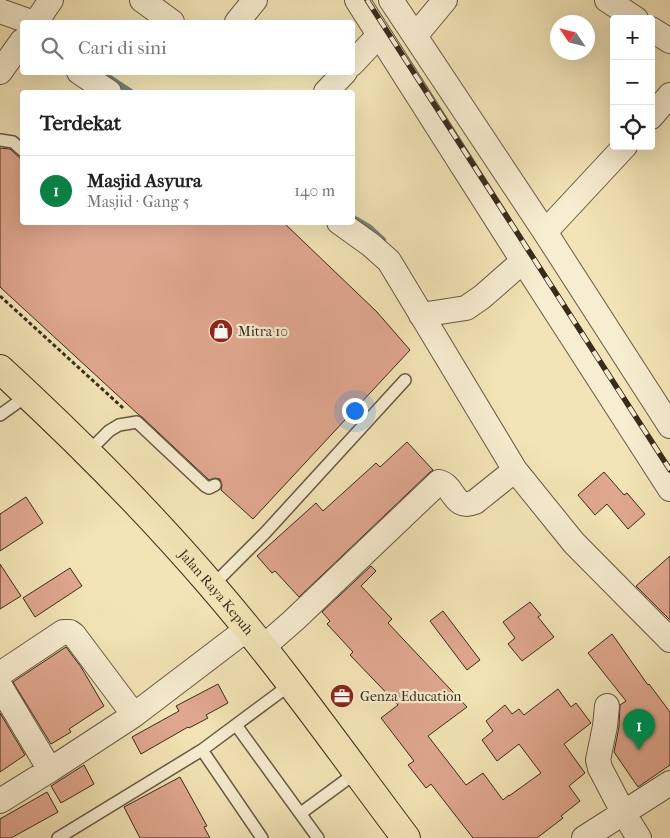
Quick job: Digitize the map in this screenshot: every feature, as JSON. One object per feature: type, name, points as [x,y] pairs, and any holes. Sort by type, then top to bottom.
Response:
[{"type":"main road","name":"Jalan Raya Kepuh","points":[[0,369],[87,453],[212,586],[290,684],[406,838]]},
{"type":"street","points":[[37,20],[51,0]]},
{"type":"street","points":[[142,0],[169,20]]},
{"type":"street","points":[[240,20],[255,0]]},
{"type":"street","points":[[357,0],[670,489]]},
{"type":"street","points":[[390,0],[545,232],[670,426]]},
{"type":"street","points":[[415,36],[445,0]]},
{"type":"street","points":[[607,0],[630,15]]},
{"type":"street","points":[[0,11],[25,20]]},
{"type":"street","points":[[655,32],[670,41]]},
{"type":"street","points":[[355,61],[379,35]]},
{"type":"street","points":[[0,72],[20,51]]},
{"type":"street","points":[[84,75],[107,90]]},
{"type":"street","points":[[328,90],[341,75]]},
{"type":"street","points":[[655,112],[670,95]]},
{"type":"street","points":[[545,232],[622,150]]},
{"type":"street","points":[[343,225],[389,261],[428,314],[515,470],[574,543],[670,640]]},
{"type":"street","points":[[428,314],[466,308],[482,297],[523,261]]},
{"type":"street","points":[[0,801],[254,639],[300,614],[439,482],[444,484],[460,502],[468,505],[475,502],[515,470]]},
{"type":"street","points":[[0,674],[63,632],[70,632],[134,715]]},
{"type":"street","points":[[0,686],[50,770]]},
{"type":"street","points":[[607,706],[606,726],[598,760],[600,768],[639,838]]},
{"type":"street","points":[[584,838],[670,783]]},
{"type":"lane","points":[[0,140],[13,142],[20,148]]},
{"type":"lane","points":[[212,586],[265,533],[405,380]]},
{"type":"lane","points":[[0,415],[28,395]]},
{"type":"lane","points":[[87,453],[109,431],[119,425],[137,422],[205,486],[209,488],[215,485]]},
{"type":"lane","points":[[58,838],[202,750],[290,684]]},
{"type":"lane","points":[[236,725],[318,838]]},
{"type":"lane","points":[[202,750],[262,838]]},
{"type":"lane","points":[[301,813],[357,772]]},
{"type":"path","points":[[0,296],[137,422]]},
{"type":"building","name":"Mitra 10","points":[[0,148],[10,149],[20,158],[20,225],[286,225],[377,312],[410,350],[253,519],[221,490],[220,479],[209,480],[0,287]]},
{"type":"building","points":[[407,442],[433,470],[299,597],[275,571],[272,573],[257,556],[316,503],[323,511],[376,463],[380,467]]},
{"type":"building","points":[[604,472],[624,495],[627,493],[645,514],[628,529],[607,504],[595,515],[578,495]]},
{"type":"building","points":[[26,497],[43,523],[0,551],[0,514]]},
{"type":"building","points":[[670,556],[670,620],[636,586]]},
{"type":"building","points":[[0,564],[21,596],[0,609]]},
{"type":"building","points":[[371,566],[376,571],[361,586],[392,619],[388,623],[467,707],[428,736],[466,785],[483,773],[503,800],[541,773],[519,744],[497,761],[482,740],[493,731],[486,721],[505,705],[512,714],[519,709],[524,715],[558,689],[571,707],[576,703],[591,723],[564,744],[585,773],[569,786],[580,801],[561,816],[563,818],[537,838],[473,838],[431,784],[426,788],[408,765],[414,761],[381,718],[398,705],[350,655],[353,652],[327,624],[330,621],[322,612]]},
{"type":"building","points":[[70,568],[82,586],[35,617],[23,598]]},
{"type":"building","points":[[530,602],[541,615],[538,617],[554,637],[522,661],[508,644],[515,638],[503,622]]},
{"type":"building","points":[[443,611],[480,660],[467,670],[430,621]]},
{"type":"building","points":[[612,634],[648,685],[670,712],[670,765],[638,787],[614,752],[619,727],[620,705],[626,701],[588,653]]},
{"type":"building","points":[[66,647],[81,667],[104,706],[69,729],[71,732],[51,744],[13,682]]},
{"type":"building","points":[[218,684],[228,703],[206,715],[208,718],[188,727],[141,754],[132,737],[179,711],[176,706]]},
{"type":"building","points":[[0,713],[25,755],[0,772]]},
{"type":"building","points":[[84,765],[94,784],[61,803],[51,786]]},
{"type":"building","points":[[180,777],[207,826],[204,827],[210,838],[140,838],[124,807]]},
{"type":"building","points":[[47,792],[58,812],[11,838],[0,838],[0,819]]},
{"type":"waterway","points":[[106,75],[128,90]]},
{"type":"waterway","points":[[355,219],[369,227],[383,240]]},
{"type":"railway","points":[[367,0],[670,470]]},
{"type":"place","name":"Mitra 10","points":[[221,331]]},
{"type":"place","name":"Genza Education","points":[[342,696]]},
{"type":"place","name":"Masjid Asyura","points":[[639,750]]}]
